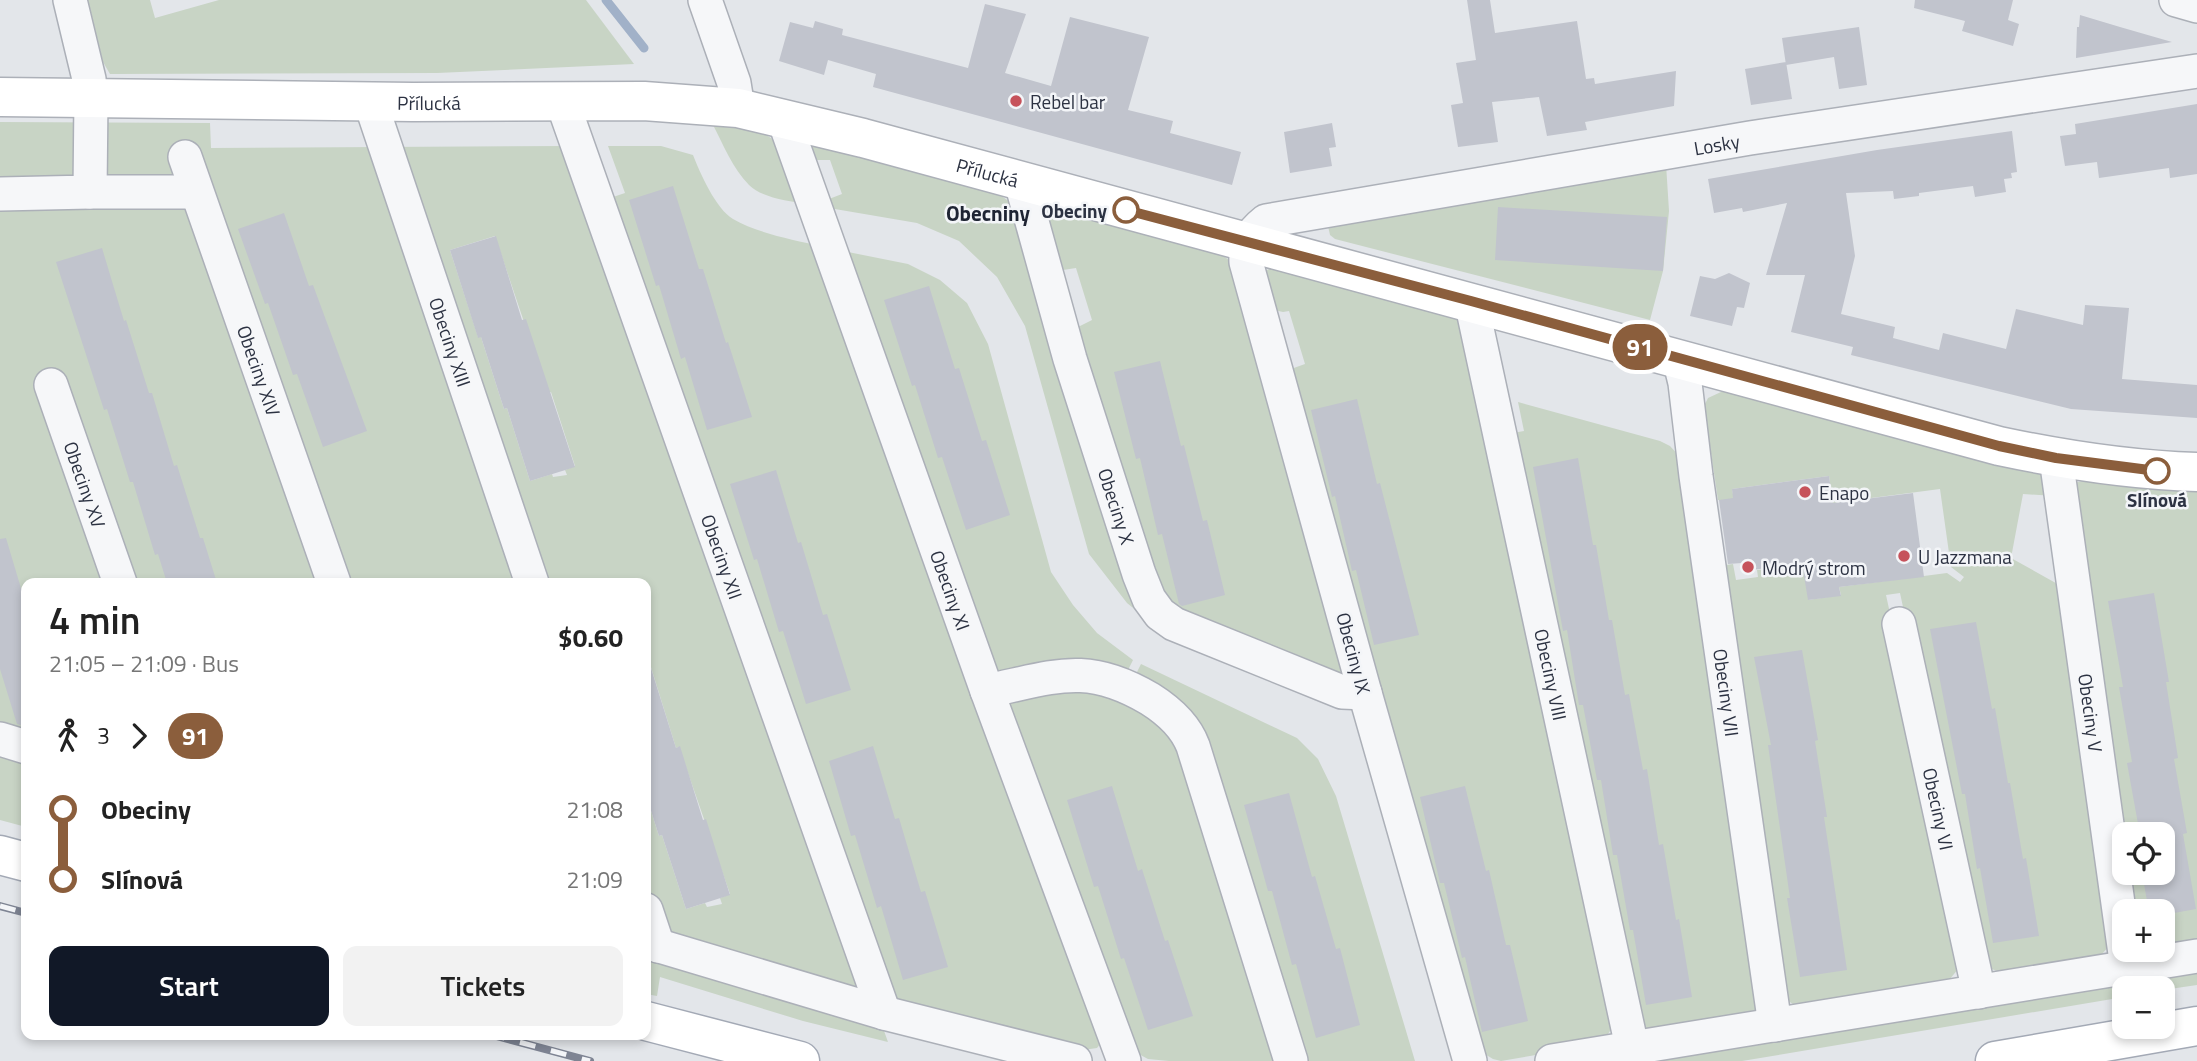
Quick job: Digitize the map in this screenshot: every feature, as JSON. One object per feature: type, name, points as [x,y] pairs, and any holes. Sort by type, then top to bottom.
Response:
[{"type":"street","points":[[70,0],[92,98],[90,192]]},
{"type":"street","points":[[705,0],[734,82],[738,108]]},
{"type":"street","points":[[2176,0],[2197,6]]},
{"type":"street","name":"Losky","points":[[1247,243],[1255,230],[1266,221],[1750,138],[2197,71]]},
{"type":"street","name":"Přílucká","points":[[0,97],[644,101],[738,108],[783,117],[1471,301],[1999,446],[2056,458],[2146,470],[2197,472]]},
{"type":"street","name":"Obeciny XIII","points":[[370,101],[530,578]]},
{"type":"street","name":"Obeciny XII","points":[[562,101],[884,1013]]},
{"type":"street","name":"Obeciny XI","points":[[783,117],[987,691],[1124,1061]]},
{"type":"street","name":"Obeciny XIV","points":[[185,157],[332,578]]},
{"type":"street","name":"Obeciny X","points":[[1021,182],[1070,359],[1149,600],[1160,614],[1189,631],[1342,692],[1365,693]]},
{"type":"street","points":[[0,194],[196,192]]},
{"type":"street","name":"Obeciny IX","points":[[1247,243],[1246,262],[1470,1061]]},
{"type":"street","name":"Obeciny VIII","points":[[1471,301],[1632,1047]]},
{"type":"street","name":"Obeciny VII","points":[[1679,358],[1685,383],[1776,1025]]},
{"type":"street","name":"Obeciny XV","points":[[51,385],[118,578]]},
{"type":"street","name":"Obeciny V","points":[[2056,458],[2127,968]]},
{"type":"street","name":"Obeciny VI","points":[[1899,624],[1979,992]]},
{"type":"street","points":[[987,691],[1059,676],[1097,676],[1125,685],[1162,706],[1181,724],[1193,746],[1291,1061]]},
{"type":"street","points":[[0,739],[21,745]]},
{"type":"street","points":[[0,855],[21,861]]},
{"type":"street","points":[[652,944],[884,1013],[1074,1061]]},
{"type":"street","points":[[1552,1061],[2197,956]]},
{"type":"street","points":[[651,1022],[800,1061]]},
{"type":"street","points":[[1995,1061],[2197,1026]]},
{"type":"green space","points":[[88,0],[150,0],[155,18],[219,0],[586,0],[634,64],[437,73],[110,74],[103,62]]},
{"type":"green space","points":[[0,122],[210,123],[211,148],[568,146],[888,1042],[803,1021],[660,977],[657,996],[651,995],[651,811],[659,836],[662,835],[686,909],[705,903],[707,907],[722,904],[720,898],[730,894],[679,747],[676,748],[651,667],[651,578],[21,578],[21,826],[0,820]],"holes":[[[495,236],[548,393],[551,392],[575,466],[565,470],[567,475],[553,477],[552,474],[530,481],[507,408],[504,409],[481,337],[478,337],[450,250]]]},
{"type":"green space","points":[[712,123],[754,130],[777,143],[791,166],[806,204],[768,196],[749,185],[733,164]]},
{"type":"green space","points":[[817,145],[997,193],[1013,204],[1149,621],[1127,603],[1089,554],[1025,326],[997,277],[959,241],[917,223],[829,208],[829,199],[842,194],[830,160],[811,160],[808,148]]},
{"type":"green space","points":[[608,146],[661,146],[693,155],[715,199],[733,219],[764,232],[821,246],[1101,1043],[1097,1048],[1083,1050],[904,1004],[892,994],[613,197],[625,193]]},
{"type":"green space","points":[[1666,164],[1669,211],[1663,271],[1650,320],[1335,239],[1330,235],[1328,226]]},
{"type":"green space","points":[[1048,209],[1221,254],[1234,264],[1345,667],[1338,675],[1187,620],[1151,584],[1078,327],[1092,320],[1076,268],[1063,270],[1042,212]]},
{"type":"green space","points":[[838,250],[908,264],[940,280],[967,303],[988,344],[1051,572],[1073,605],[1097,633],[1133,660],[1125,676],[1004,675],[994,670]]},
{"type":"green space","points":[[1273,268],[1451,316],[1460,321],[1613,1026],[1605,1039],[1594,1045],[1501,1061],[1478,1050],[1291,369],[1305,364],[1289,311],[1274,310],[1261,272]]},
{"type":"green space","points":[[1721,392],[2043,474],[2054,496],[2023,494],[2011,558],[2070,591],[2110,945],[2102,954],[2092,959],[2005,974],[1989,968],[1977,951],[1900,593],[1886,595],[1964,953],[1959,968],[1949,980],[1796,1006],[1782,997],[1726,565],[1733,564],[1736,580],[1758,577],[1757,570],[1809,563],[1808,600],[1841,595],[1839,587],[1947,573],[1960,582],[1964,577],[1951,567],[1940,489],[1833,503],[1829,476],[1732,489],[1734,500],[1718,500],[1704,406],[1708,398]]},
{"type":"green space","points":[[1518,402],[1660,441],[1670,446],[1681,458],[1759,1006],[1754,1013],[1646,1030],[1637,1022],[1513,433],[1524,431]]},
{"type":"green space","points":[[2084,481],[2197,490],[2197,941],[2175,945],[2175,899],[2123,899],[2122,885],[2175,885],[2175,822],[2114,822],[2073,483]]},
{"type":"green space","points":[[1141,664],[1297,738],[1318,759],[1336,796],[1415,1061],[1303,1061],[1203,752],[1133,680]]},
{"type":"green space","points":[[1089,682],[1176,729],[1276,1061],[1169,1061],[1148,1059],[1133,1051],[1007,708],[1010,702]]},
{"type":"green space","points":[[2197,970],[2197,985],[2175,988],[2175,976],[2160,976]]},
{"type":"green space","points":[[2112,984],[2112,999],[1742,1061],[1641,1061]]},
{"type":"building","points":[[1467,0],[1490,0],[1495,33],[1577,21],[1586,79],[1594,78],[1595,84],[1676,71],[1674,106],[1585,122],[1587,130],[1547,136],[1539,97],[1492,102],[1498,142],[1458,147],[1451,105],[1463,103],[1456,63],[1476,60]]},
{"type":"building","points":[[1915,0],[2013,0],[2008,20],[2019,24],[2013,46],[1962,31],[1965,21],[1914,8]]},
{"type":"building","points":[[985,4],[1026,14],[1005,73],[1051,86],[1070,17],[1149,37],[1128,110],[1173,121],[1170,133],[1241,152],[1232,185],[873,87],[876,74],[828,60],[824,75],[779,61],[790,22],[813,28],[815,21],[843,29],[842,35],[968,68]]},
{"type":"building","points":[[2080,15],[2172,42],[2076,58]]},
{"type":"building","points":[[1859,27],[1867,85],[1839,89],[1834,57],[1786,65],[1782,38]]},
{"type":"building","points":[[1786,62],[1792,99],[1751,105],[1745,69]]},
{"type":"building","points":[[2197,104],[2197,174],[2170,178],[2169,168],[2099,178],[2097,162],[2065,166],[2060,136],[2076,134],[2075,124]]},
{"type":"building","points":[[1332,123],[1336,147],[1329,148],[1332,166],[1290,173],[1284,132]]},
{"type":"building","points":[[2012,131],[2017,172],[2011,173],[2012,178],[2004,179],[2006,192],[1975,197],[1973,186],[1894,199],[1893,191],[1846,193],[1855,256],[1841,314],[1895,327],[1893,338],[1939,350],[1943,333],[2006,349],[2016,309],[2083,325],[2085,305],[2129,308],[2122,379],[2197,385],[2197,418],[2071,409],[1851,355],[1853,347],[1791,332],[1805,275],[1766,275],[1787,203],[1743,212],[1742,208],[1714,213],[1708,179],[1877,150]]},
{"type":"building","points":[[673,186],[699,269],[703,269],[752,417],[707,430],[685,357],[681,359],[629,200]]},
{"type":"building","points":[[1498,207],[1667,217],[1663,271],[1495,260]]},
{"type":"building","points":[[284,213],[309,286],[313,285],[367,431],[323,447],[297,374],[293,375],[238,229]]},
{"type":"building","points":[[496,236],[522,320],[526,319],[575,467],[530,481],[507,408],[504,409],[481,337],[478,338],[450,250]]},
{"type":"building","points":[[102,248],[124,321],[126,320],[149,393],[152,393],[174,466],[177,465],[215,578],[165,578],[158,554],[155,555],[107,409],[104,410],[56,262]]},
{"type":"building","points":[[1729,273],[1750,283],[1744,308],[1737,307],[1732,326],[1690,316],[1700,276],[1715,279]]},
{"type":"building","points":[[929,286],[955,369],[959,368],[982,441],[986,440],[1010,515],[966,530],[942,457],[938,458],[915,385],[912,386],[884,300]]},
{"type":"building","points":[[1160,361],[1203,521],[1207,520],[1225,595],[1182,606],[1179,604],[1162,534],[1158,535],[1140,458],[1136,459],[1114,372]]},
{"type":"building","points":[[1357,399],[1377,484],[1380,483],[1419,635],[1374,645],[1356,570],[1352,571],[1335,496],[1332,497],[1311,410]]},
{"type":"building","points":[[1578,458],[1593,545],[1596,545],[1609,620],[1612,620],[1625,695],[1629,694],[1643,770],[1647,769],[1659,845],[1663,844],[1676,920],[1679,919],[1692,997],[1646,1005],[1617,855],[1613,855],[1601,780],[1597,780],[1583,705],[1579,705],[1567,630],[1563,631],[1533,467]]},
{"type":"building","points":[[776,470],[798,543],[801,542],[823,615],[827,614],[851,690],[806,704],[783,631],[779,632],[757,559],[754,560],[730,484]]},
{"type":"building","points":[[1829,476],[1833,503],[1913,493],[1924,577],[1839,587],[1841,596],[1808,600],[1802,564],[1743,571],[1742,563],[1728,564],[1719,500],[1733,498],[1732,489]]},
{"type":"building","points":[[6,538],[21,588],[21,725],[17,724],[0,669],[0,539]]},
{"type":"building","points":[[2154,593],[2169,682],[2166,682],[2178,758],[2174,759],[2187,833],[2183,834],[2196,909],[2175,913],[2175,899],[2147,899],[2144,885],[2175,885],[2175,822],[2138,822],[2127,763],[2132,762],[2119,687],[2123,687],[2108,601]]},
{"type":"building","points":[[1976,622],[2023,859],[2026,858],[2039,936],[1993,943],[1930,629]]},
{"type":"building","points":[[1802,650],[1818,740],[1815,741],[1827,817],[1824,817],[1847,970],[1800,977],[1787,898],[1790,898],[1768,745],[1771,745],[1754,657]]},
{"type":"building","points":[[651,668],[676,748],[680,746],[730,895],[686,909],[662,835],[659,836],[651,811]]},
{"type":"building","points":[[873,746],[895,819],[899,818],[921,892],[925,891],[948,967],[903,980],[881,906],[877,908],[855,835],[851,836],[829,761]]},
{"type":"building","points":[[1112,786],[1138,871],[1142,869],[1193,1016],[1148,1030],[1124,958],[1121,959],[1098,886],[1094,887],[1067,800]]},
{"type":"building","points":[[1465,786],[1486,871],[1489,870],[1506,945],[1510,945],[1528,1021],[1482,1032],[1465,957],[1462,958],[1444,883],[1440,883],[1420,797]]},
{"type":"building","points":[[1289,793],[1312,877],[1315,876],[1336,949],[1340,948],[1360,1025],[1316,1038],[1296,964],[1292,965],[1272,891],[1268,891],[1244,805]]},
{"type":"waterway","points":[[606,0],[644,48]]},
{"type":"railway","points":[[0,906],[21,912]]},
{"type":"railway","points":[[511,1040],[590,1061]]},
{"type":"bus line","name":"91","points":[[1126,210],[1471,301],[1999,446],[2106,466],[2157,471]]},
{"type":"place","name":"Rebel bar","points":[[1016,101]]},
{"type":"place","name":"Obeciny","points":[[1126,210]]},
{"type":"place","name":"Slínová","points":[[2157,471]]},
{"type":"place","name":"Enapo","points":[[1805,492]]},
{"type":"place","name":"U Jazzmana","points":[[1904,556]]},
{"type":"place","name":"Modrý strom","points":[[1748,567]]},
{"type":"district","name":"Obecniny","points":[[988,213]]}]
